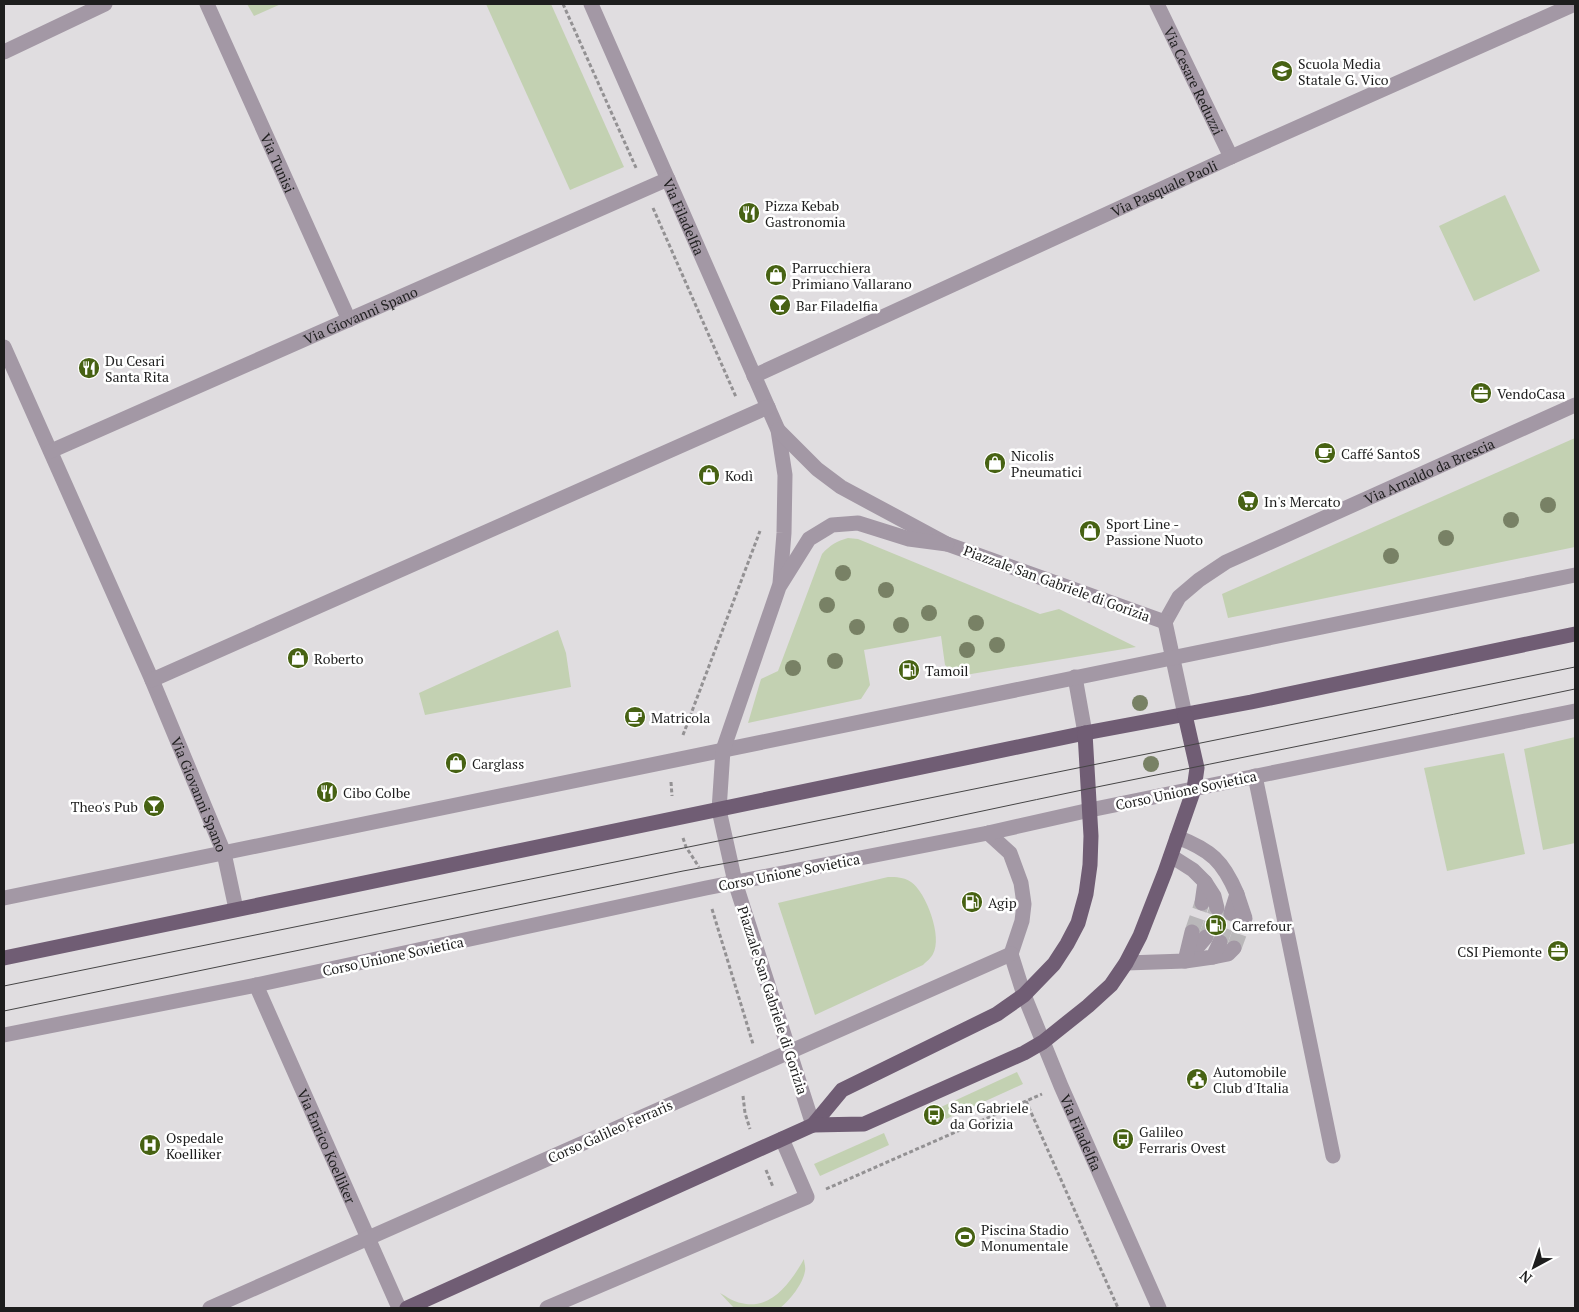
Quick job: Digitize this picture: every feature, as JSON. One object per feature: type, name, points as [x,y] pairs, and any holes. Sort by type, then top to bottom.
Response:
[{"type":"main road","points":[[4,958],[1085,733],[1251,702],[1575,634]]},
{"type":"main road","name":"Piazzale San Gabriele di Gorizia","points":[[813,1125],[864,1124],[1024,1053],[1043,1042],[1111,985],[1126,963],[1140,936],[1171,856],[1194,789],[1196,768],[1185,715]]},
{"type":"main road","points":[[407,1308],[813,1125],[842,1090],[997,1014],[1024,995],[1054,964],[1067,944],[1078,923],[1086,894],[1090,865],[1090,810],[1085,733]]},
{"type":"street","points":[[4,52],[105,4]]},
{"type":"street","name":"Via Tunisi","points":[[207,4],[349,320]]},
{"type":"street","name":"Via Filadelfia","points":[[591,4],[778,430]]},
{"type":"street","name":"Via Cesare Reduzzi","points":[[1157,4],[1231,157]]},
{"type":"street","name":"Via Pasquale Paoli","points":[[754,376],[1231,157],[1575,4]]},
{"type":"street","name":"Via Giovanni Spano","points":[[51,451],[668,179]]},
{"type":"street","name":"Via Giovanni Spano","points":[[4,347],[152,680],[224,852],[236,909]]},
{"type":"street","name":"Via Arnaldo da Brescia","points":[[1165,622],[1179,597],[1199,580],[1226,562],[1575,405]]},
{"type":"street","points":[[152,680],[768,407]]},
{"type":"street","name":"Piazzale San Gabriele di Gorizia","points":[[778,430],[817,468],[841,487],[947,544],[1165,622],[1185,715]]},
{"type":"street","name":"Piazzale San Gabriele di Gorizia","points":[[778,430],[785,475],[784,533],[779,587]]},
{"type":"street","name":"Piazzale San Gabriele di Gorizia","points":[[813,1125],[735,882],[719,810],[723,750],[779,587],[809,539],[832,525],[858,522],[909,539],[947,544]]},
{"type":"street","points":[[4,898],[1575,575]]},
{"type":"street","points":[[1075,677],[1085,733]]},
{"type":"street","name":"Corso Unione Sovietica","points":[[4,1034],[256,985],[706,888],[988,833],[1090,810],[1575,711]]},
{"type":"street","points":[[1255,776],[1333,1156]]},
{"type":"street","points":[[988,833],[1010,853],[1020,883],[1024,904],[1022,921],[1011,954]]},
{"type":"street","points":[[1177,837],[1200,846],[1218,861],[1229,875],[1237,894],[1238,916]]},
{"type":"street","points":[[1171,856],[1194,870],[1205,882],[1209,905]]},
{"type":"street","points":[[1186,961],[1206,937],[1213,958]]},
{"type":"street","points":[[1126,963],[1213,958],[1228,954],[1234,948]]},
{"type":"street","name":"Via Filadelfia","points":[[1011,954],[1024,995],[1061,1086],[1159,1308]]},
{"type":"street","name":"Corso Galileo Ferraris","points":[[210,1308],[1011,954]]},
{"type":"street","name":"Via Enrico Koelliker","points":[[256,985],[399,1308]]},
{"type":"street","points":[[547,1308],[807,1197],[782,1139]]},
{"type":"path","points":[[563,4],[745,416]]},
{"type":"path","points":[[763,525],[674,760],[670,788],[686,847],[700,868],[754,1044],[740,1051],[745,1114],[781,1208]]},
{"type":"path","points":[[807,1197],[1061,1086]]},
{"type":"path","points":[[1026,1102],[1118,1308]]},
{"type":"green space","points":[[247,4],[281,4],[254,16]]},
{"type":"green space","points":[[486,4],[551,4],[624,167],[570,190]]},
{"type":"green space","points":[[1505,195],[1540,271],[1474,301],[1439,226]]},
{"type":"green space","points":[[1575,438],[1575,547],[1228,618],[1222,594]]},
{"type":"green space","points":[[848,538],[858,539],[1040,614],[1059,609],[1136,647],[959,676],[945,665],[941,636],[864,650],[870,685],[861,699],[748,723],[761,679],[778,671],[822,554],[840,540]]},
{"type":"green space","points":[[558,630],[566,653],[571,687],[425,715],[419,693]]},
{"type":"green space","points":[[1575,737],[1575,843],[1543,850],[1524,749]]},
{"type":"green space","points":[[1504,753],[1525,854],[1447,871],[1424,768]]},
{"type":"green space","points":[[888,877],[908,880],[917,887],[922,895],[934,926],[936,946],[933,954],[923,965],[815,1015],[778,903]]},
{"type":"green space","points":[[1017,1072],[1023,1084],[946,1119],[941,1107]]},
{"type":"green space","points":[[884,1133],[889,1145],[820,1176],[814,1164]]},
{"type":"green space","points":[[804,1259],[805,1270],[802,1281],[792,1296],[780,1308],[734,1308],[720,1293],[738,1302],[762,1303],[779,1293],[793,1277]]},
{"type":"tunnel","points":[[1192,932],[1202,903]]},
{"type":"tunnel","points":[[1206,937],[1217,908]]},
{"type":"tunnel","points":[[1220,942],[1231,913]]},
{"type":"tunnel","points":[[1234,948],[1245,918]]},
{"type":"tram line","points":[[4,986],[1575,667]]},
{"type":"tram line","points":[[4,1011],[1575,689]]},
{"type":"place","name":"Scuola Media Statale G. Vico","points":[[1282,71]]},
{"type":"place","name":"Pizza Kebab Gastronomia","points":[[749,213]]},
{"type":"place","name":"Parrucchiera Primiano Vallarano","points":[[776,275]]},
{"type":"place","name":"Bar Filadelfia","points":[[780,305]]},
{"type":"place","name":"Du Cesari Santa Rita","points":[[89,368]]},
{"type":"place","name":"VendoCasa","points":[[1481,393]]},
{"type":"place","name":"Caffé SantoS","points":[[1325,453]]},
{"type":"place","name":"Nicolis Pneumatici","points":[[995,463]]},
{"type":"place","name":"Kodì","points":[[709,475]]},
{"type":"place","name":"In's Mercato","points":[[1248,501]]},
{"type":"place","name":"Sport Line - Passione Nuoto","points":[[1090,531]]},
{"type":"place","name":"Roberto","points":[[298,658]]},
{"type":"place","name":"Tamoil","points":[[909,670]]},
{"type":"place","name":"Matricola","points":[[635,717]]},
{"type":"place","name":"Carglass","points":[[456,763]]},
{"type":"place","name":"Cibo Colbe","points":[[327,792]]},
{"type":"place","name":"Theo's Pub","points":[[154,806]]},
{"type":"place","name":"Agip","points":[[972,902]]},
{"type":"place","name":"Carrefour","points":[[1216,925]]},
{"type":"place","name":"CSI Piemonte","points":[[1558,951]]},
{"type":"place","name":"Automobile Club d'Italia","points":[[1197,1079]]},
{"type":"place","name":"San Gabriele da Gorizia","points":[[934,1115]]},
{"type":"place","name":"Galileo Ferraris Ovest","points":[[1123,1139]]},
{"type":"place","name":"Ospedale Koelliker","points":[[150,1145]]},
{"type":"place","name":"Piscina Stadio Monumentale","points":[[965,1237]]}]
